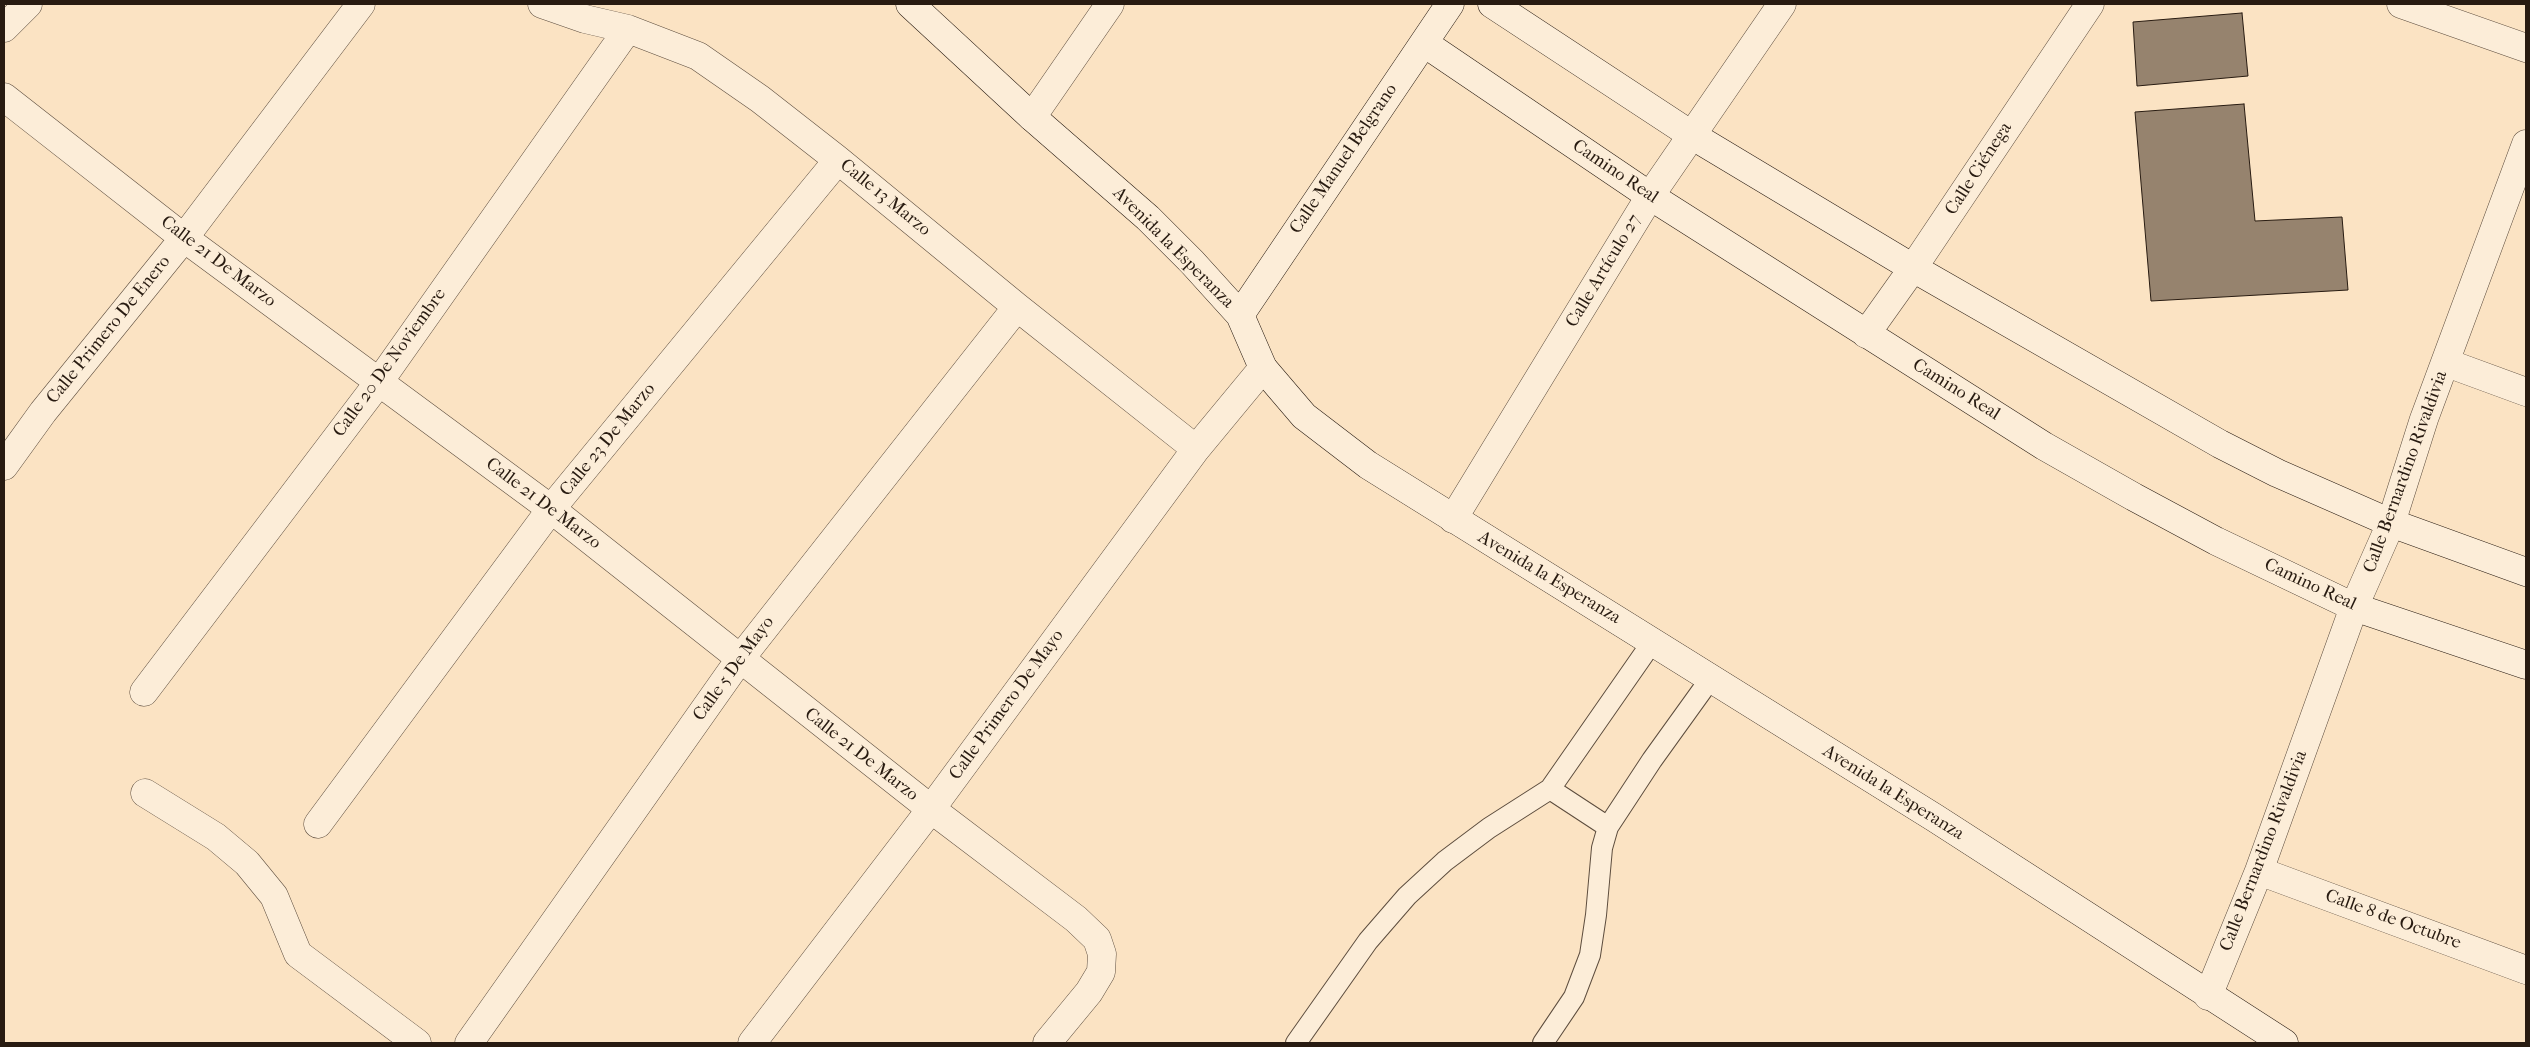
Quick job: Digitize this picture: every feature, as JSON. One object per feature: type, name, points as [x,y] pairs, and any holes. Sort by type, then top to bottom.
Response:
[{"type":"street","points":[[4,28],[28,4]]},
{"type":"street","name":"Calle Primero De Enero","points":[[4,466],[43,412],[184,238],[361,4]]},
{"type":"street","name":"Calle 13 Marzo","points":[[542,4],[585,19],[628,29],[698,56],[760,99],[838,160],[1017,307],[1196,448]]},
{"type":"street","name":"Avenida la Esperanza","points":[[910,4],[1032,116],[1148,218],[1192,262],[1240,315],[1263,368],[1304,416],[1368,465],[1935,818],[2208,996],[2284,1043]]},
{"type":"street","points":[[1032,116],[1110,4]]},
{"type":"street","name":"Calle Manuel Belgrano","points":[[1240,315],[1450,4]]},
{"type":"street","points":[[1492,4],[1693,136],[1913,268],[2220,444],[2277,473],[2391,523],[2526,572]]},
{"type":"street","name":"Calle Artículo 27","points":[[1452,519],[1650,196],[1782,4]]},
{"type":"street","name":"Calle Ciénega","points":[[1866,334],[1913,268],[2090,4]]},
{"type":"street","points":[[2402,4],[2526,48]]},
{"type":"street","name":"Calle 20 De Noviembre","points":[[144,692],[378,382],[628,29]]},
{"type":"street","name":"Camino Real","points":[[1424,43],[1650,196],[2044,446],[2134,497],[2216,541],[2354,607],[2526,665]]},
{"type":"street","name":"Calle 21 De Marzo","points":[[4,97],[184,238],[551,509],[931,810],[1076,919],[1097,939],[1102,954],[1101,972],[1089,992],[1047,1043]]},
{"type":"street","name":"Calle Bernardino Rivaldivia","points":[[2208,996],[2259,870],[2354,607],[2391,523],[2424,419],[2447,362],[2526,144]]},
{"type":"street","name":"Calle 23 De Marzo","points":[[318,824],[551,509],[838,160]]},
{"type":"street","name":"Calle 5 De Mayo","points":[[469,1043],[740,659],[1017,307]]},
{"type":"street","points":[[2447,362],[2526,392]]},
{"type":"street","name":"Calle Primero De Mayo","points":[[752,1043],[931,810],[1196,448],[1263,368]]},
{"type":"street","points":[[145,793],[216,837],[248,863],[274,896],[298,954],[416,1043]]},
{"type":"street","name":"Calle 8 de Octubre","points":[[2259,870],[2526,970]]},
{"type":"lane","points":[[1296,1043],[1368,941],[1406,896],[1445,861],[1489,828],[1550,789],[1653,641]]},
{"type":"lane","points":[[1543,1043],[1574,996],[1590,955],[1596,915],[1602,848],[1608,827],[1711,678]]},
{"type":"lane","points":[[1550,789],[1608,827]]},
{"type":"building","points":[[2242,13],[2248,76],[2137,86],[2133,22]]},
{"type":"building","points":[[2244,104],[2255,221],[2342,217],[2348,290],[2151,301],[2135,112]]}]
